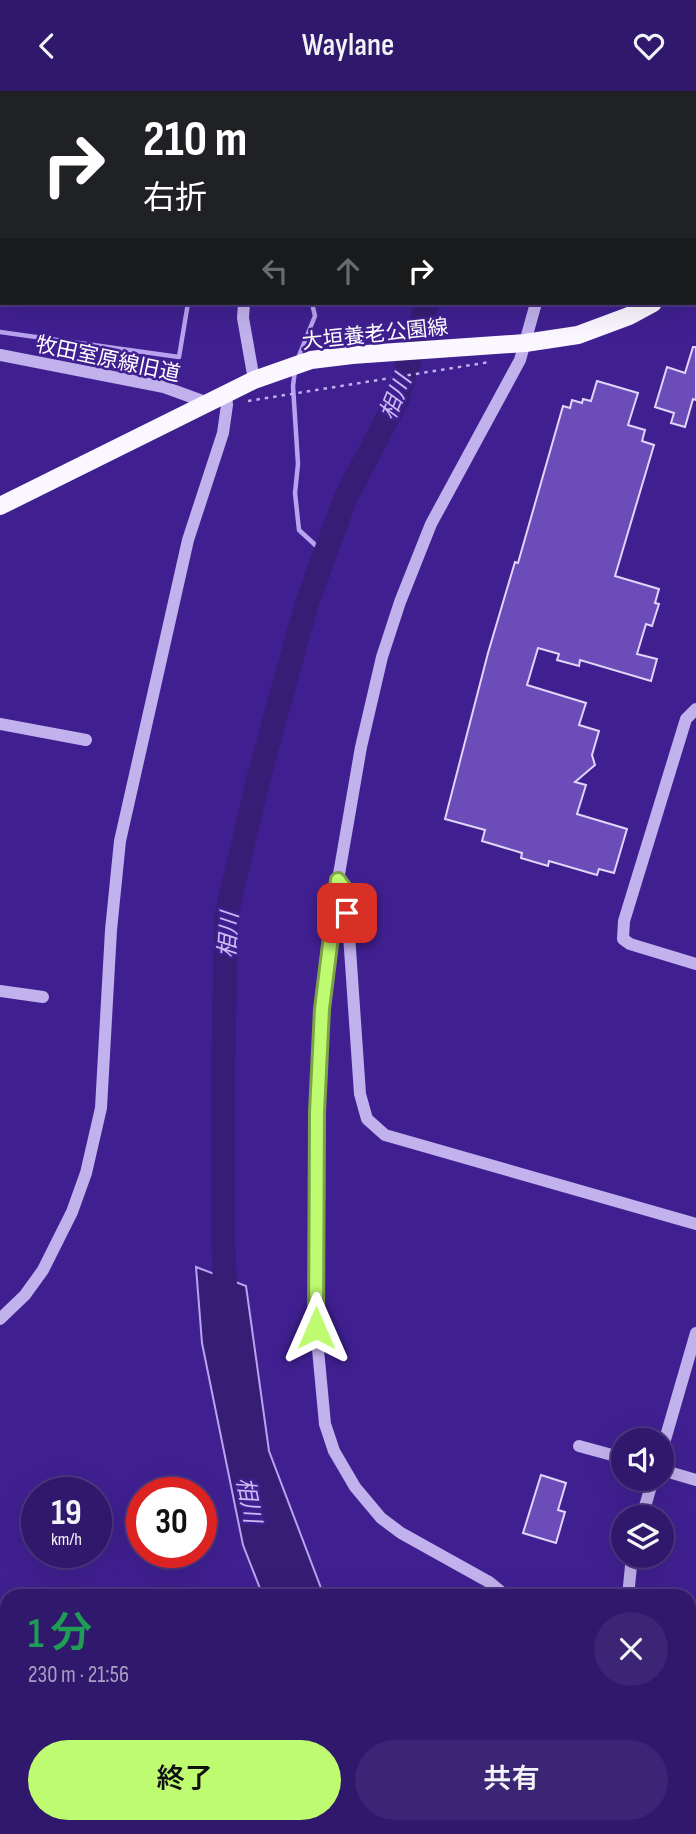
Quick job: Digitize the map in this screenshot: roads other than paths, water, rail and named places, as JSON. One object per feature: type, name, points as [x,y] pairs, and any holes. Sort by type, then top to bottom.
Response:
[{"type":"main road","name":"大垣養老公園線","points":[[2,503],[208,403],[226,399],[258,378],[311,361],[521,343],[578,335],[629,316],[649,305]]},
{"type":"street","points":[[244,305],[243,318],[258,378]]},
{"type":"street","points":[[498,1589],[401,1533],[381,1518],[355,1487],[334,1451],[325,1424],[316,1328],[316,1137],[322,1009],[338,880],[361,747],[382,657],[400,602],[431,524],[520,361],[521,343],[535,305]]},
{"type":"street","name":"牧田室原線旧道","points":[[0,355],[164,387],[208,403]]},
{"type":"street","points":[[0,1319],[25,1295],[43,1270],[72,1212],[86,1173],[101,1108],[111,930],[120,841],[188,540],[223,433],[226,399]]},
{"type":"street","points":[[696,709],[686,719],[624,921],[623,939],[630,944],[696,964]]},
{"type":"street","points":[[0,724],[86,740]]},
{"type":"street","points":[[338,880],[346,891],[360,1094],[367,1119],[385,1135],[696,1224]]},
{"type":"street","points":[[0,991],[43,997]]},
{"type":"street","points":[[668,1428],[696,1333]]},
{"type":"street","points":[[579,1446],[611,1455]]},
{"type":"street","points":[[674,1474],[696,1480]]},
{"type":"street","points":[[629,1589],[631,1568]]},
{"type":"water","points":[[196,1267],[246,1286],[269,1451],[321,1589],[260,1589],[243,1545],[202,1343]]},
{"type":"waterway","points":[[0,332],[179,357],[188,305]]},
{"type":"waterway","points":[[298,358],[315,316],[312,305]]},
{"type":"waterway","name":"相川","points":[[226,1311],[223,1233],[226,917],[258,780],[306,606],[345,499],[397,400],[426,305]]},
{"type":"waterway","points":[[295,370],[293,386],[298,464],[295,493],[299,530],[325,554]]}]
